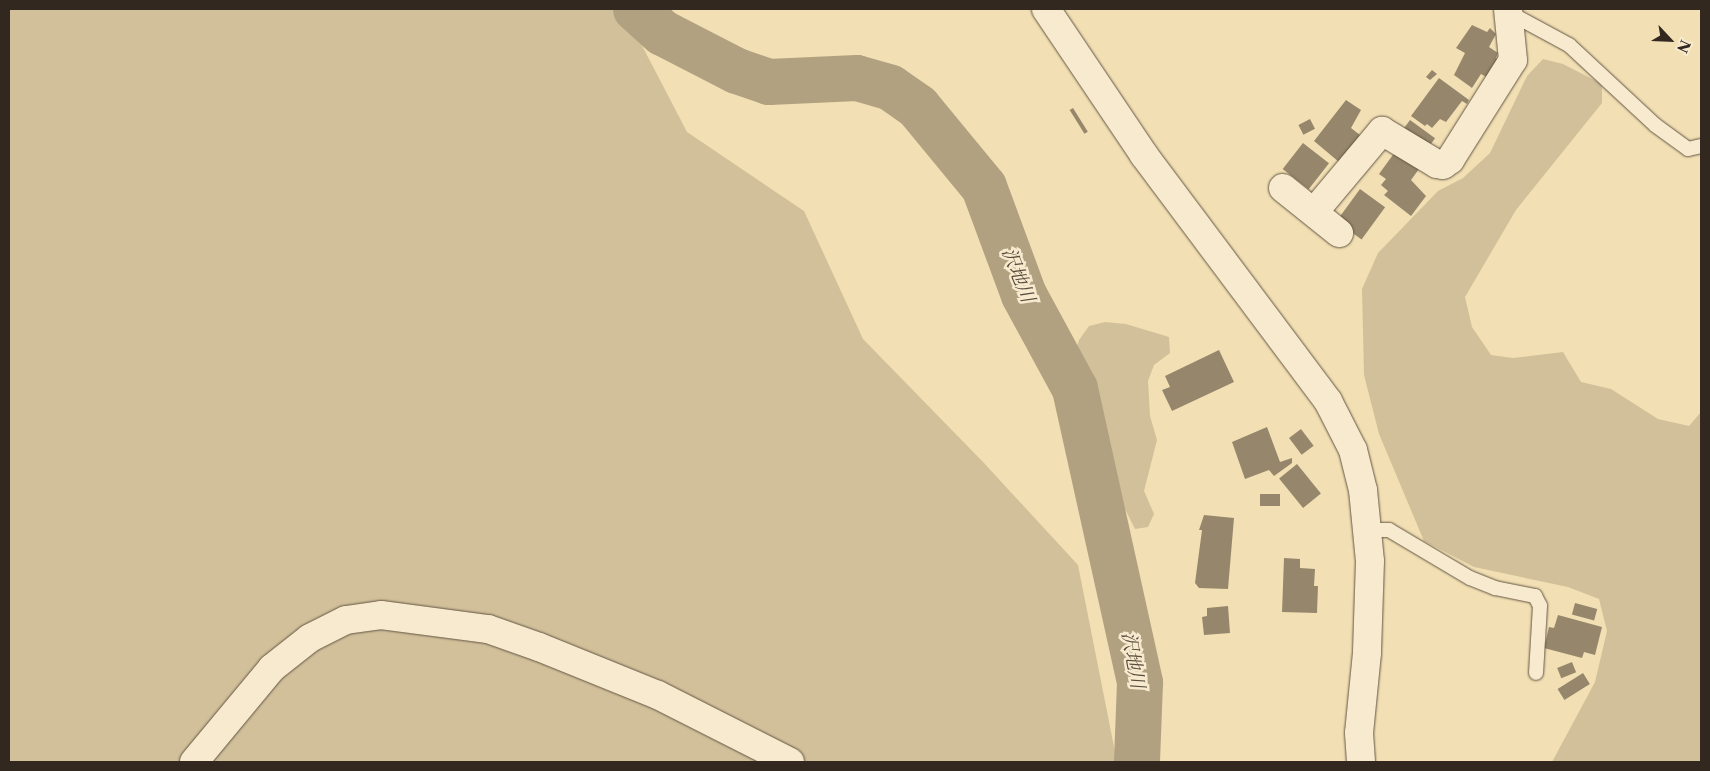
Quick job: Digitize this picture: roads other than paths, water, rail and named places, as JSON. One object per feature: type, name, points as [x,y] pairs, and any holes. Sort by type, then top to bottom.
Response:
[{"type":"street","points":[[1046,9],[1144,155],[1328,401],[1353,450],[1363,490],[1370,561],[1367,653],[1358,733],[1361,762]]},
{"type":"street","points":[[1314,212],[1382,131],[1437,164],[1444,165],[1450,160],[1512,60],[1505,10]]},
{"type":"street","points":[[1283,188],[1339,233]]},
{"type":"street","points":[[194,762],[272,668],[310,638],[346,620],[381,615],[488,629],[539,647],[658,695],[790,762]]},
{"type":"lane","points":[[1505,10],[1569,46],[1654,124],[1688,149],[1701,146]]},
{"type":"lane","points":[[1367,530],[1389,530],[1470,578],[1495,588],[1534,596],[1540,606],[1536,672]]},
{"type":"waterway","name":"沢地川","points":[[636,9],[663,33],[737,71],[769,82],[857,78],[891,88],[918,107],[984,187],[1024,295],[1075,389],[1140,683],[1137,762]]}]
